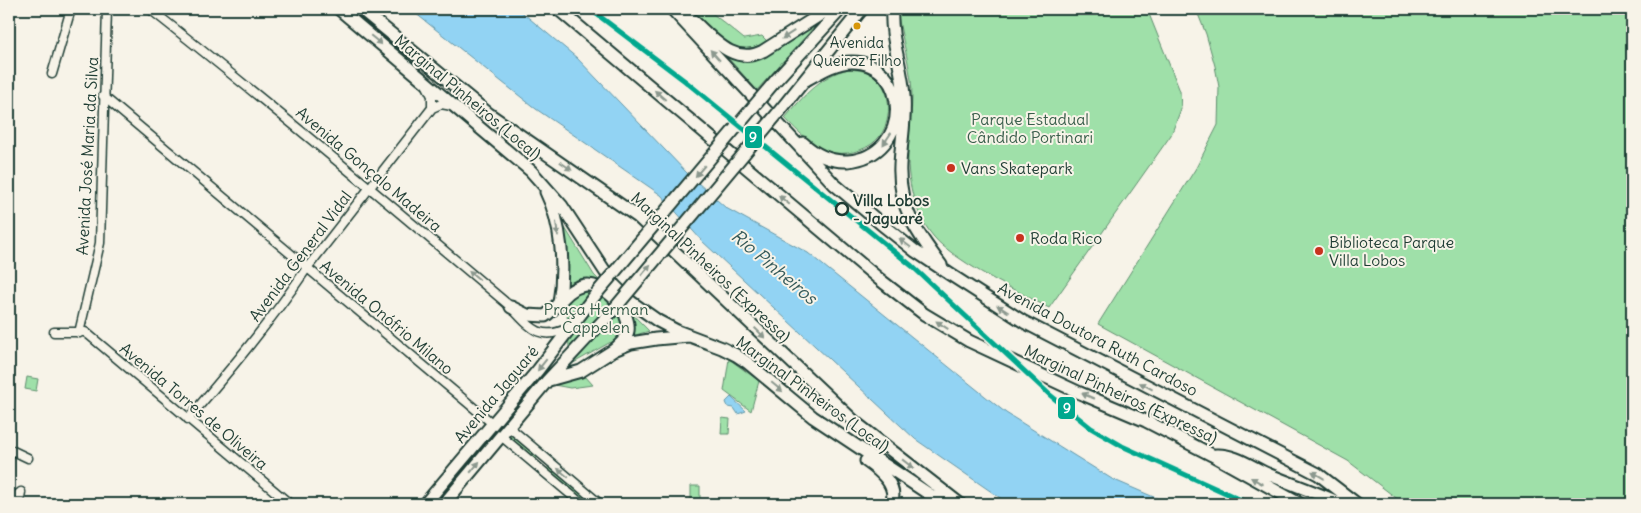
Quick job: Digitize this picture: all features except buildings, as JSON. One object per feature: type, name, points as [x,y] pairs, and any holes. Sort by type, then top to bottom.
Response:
[{"type":"highway","name":"Marginal Pinheiros (Local)","points":[[339,9],[518,158],[573,219],[614,285],[622,294],[658,320],[690,336],[722,348],[748,363],[813,417],[944,504]]},
{"type":"highway","name":"Marginal Pinheiros (Expressa)","points":[[361,9],[489,114],[638,218],[856,423],[960,504]]},
{"type":"highway","name":"Marginal Pinheiros (Expressa)","points":[[558,9],[897,295],[950,330],[1080,393],[1146,421],[1300,504]]},
{"type":"highway","points":[[673,9],[682,11],[730,52],[745,56],[763,51],[829,9]]},
{"type":"highway","name":"Avenida Doutora Ruth Cardoso","points":[[673,9],[818,168],[892,233],[945,271],[1024,322],[1318,474],[1357,504]]},
{"type":"highway","name":"Avenida Jaguaré","points":[[425,504],[493,424],[572,326],[592,298],[776,80],[841,9]]},
{"type":"highway","points":[[806,80],[862,9]]},
{"type":"highway","points":[[892,9],[893,31],[904,96],[900,166],[903,198],[916,232],[945,271]]},
{"type":"highway","points":[[781,128],[793,133],[814,152],[827,159],[840,161],[858,160],[867,156],[880,148],[890,136],[896,118],[896,97],[888,80],[872,67],[855,62],[843,63],[832,66],[806,80]]},
{"type":"highway","name":"Avenida Jaguaré","points":[[444,504],[547,381],[612,311],[806,80]]},
{"type":"highway","points":[[542,184],[553,209],[557,229],[562,282],[558,304]]},
{"type":"highway","points":[[511,307],[527,315],[541,317],[551,312],[572,290],[584,285],[595,287],[608,294],[622,308],[628,321],[626,336],[614,350]]},
{"type":"highway","points":[[547,381],[581,371],[614,350],[644,340],[690,336]]},
{"type":"highway","points":[[813,417],[824,429],[871,465],[890,484],[893,492],[891,504]]},
{"type":"highway","points":[[1212,455],[1232,457],[1269,475],[1342,504]]},
{"type":"street","points":[[52,74],[71,9]]},
{"type":"street","name":"Avenida José Maria da Silva","points":[[79,333],[100,243],[107,9]]},
{"type":"street","name":"Avenida Gonçalo Madeira","points":[[150,9],[263,98],[370,187],[511,307],[526,323],[543,334],[557,334],[572,326]]},
{"type":"street","points":[[423,80],[432,96],[432,108],[442,104],[457,108]]},
{"type":"street","name":"Avenida Onófrio Milano","points":[[103,96],[493,424]]},
{"type":"street","name":"Avenida General Vidal","points":[[188,419],[245,352],[289,295],[307,268],[432,108]]},
{"type":"street","points":[[54,332],[79,333]]},
{"type":"street","name":"Avenida Torres de Oliveira","points":[[79,333],[85,332],[89,334],[290,504]]},
{"type":"street","points":[[505,431],[545,458],[600,504]]},
{"type":"street","points":[[505,431],[538,466],[582,504]]},
{"type":"street","points":[[9,449],[28,458]]},
{"type":"street","points":[[538,466],[545,458]]},
{"type":"street","points":[[9,501],[21,492],[19,504]]},
{"type":"green space","points":[[684,9],[707,9],[744,39],[762,36],[769,43],[761,48],[746,51],[730,46],[705,28]]},
{"type":"green space","name":"Parque Estadual Cândido Portinari","points":[[898,9],[1147,9],[1180,91],[1181,109],[1171,135],[1049,308],[967,264],[934,237],[920,216],[909,178],[908,153],[912,89]]},
{"type":"green space","points":[[1196,9],[1632,9],[1632,504],[1404,504],[1348,461],[1098,324],[1196,168],[1218,125],[1219,87],[1206,34]]},
{"type":"green space","points":[[815,23],[816,25],[757,90],[727,57],[742,62],[758,59]]},
{"type":"green space","points":[[849,69],[863,71],[878,79],[887,94],[887,120],[880,136],[866,148],[854,152],[835,153],[814,144],[785,118],[813,88],[829,76]]},
{"type":"green space","name":"Praça Herman Cappelen","points":[[562,223],[594,275],[649,331],[609,343],[570,365]]},
{"type":"green space","points":[[729,359],[759,381],[751,411],[724,391]]},
{"type":"green space","points":[[585,376],[593,385],[570,388],[554,385],[556,382]]},
{"type":"green space","points":[[27,377],[38,379],[36,391],[25,389]]},
{"type":"green space","points":[[722,418],[730,419],[729,434],[721,434]]},
{"type":"green space","points":[[511,435],[538,457],[536,459],[509,437]]},
{"type":"green space","points":[[549,466],[594,504],[589,504],[547,469]]},
{"type":"green space","points":[[691,486],[700,486],[700,502],[691,502]]},
{"type":"water","name":"Rio Pinheiros","points":[[410,9],[518,9],[577,58],[687,173],[726,208],[808,253],[1006,413],[1112,479],[1170,504],[1009,504],[915,439],[702,241],[661,195],[536,109]]},
{"type":"water","points":[[731,397],[746,411],[738,414],[734,408],[728,407],[726,402]]},
{"type":"transit line","name":"9","points":[[590,9],[685,81],[912,266],[1050,395],[1091,428],[1122,446],[1250,504]]},
{"type":"place","name":"Avenida Queiroz Filho","points":[[857,26]]},
{"type":"place","name":"Vans Skatepark","points":[[951,168]]},
{"type":"place","name":"Villa Lobos - Jaguaré","points":[[842,209]]},
{"type":"place","name":"Roda Rico","points":[[1020,238]]},
{"type":"place","name":"Biblioteca Parque Villa Lobos","points":[[1319,251]]}]
